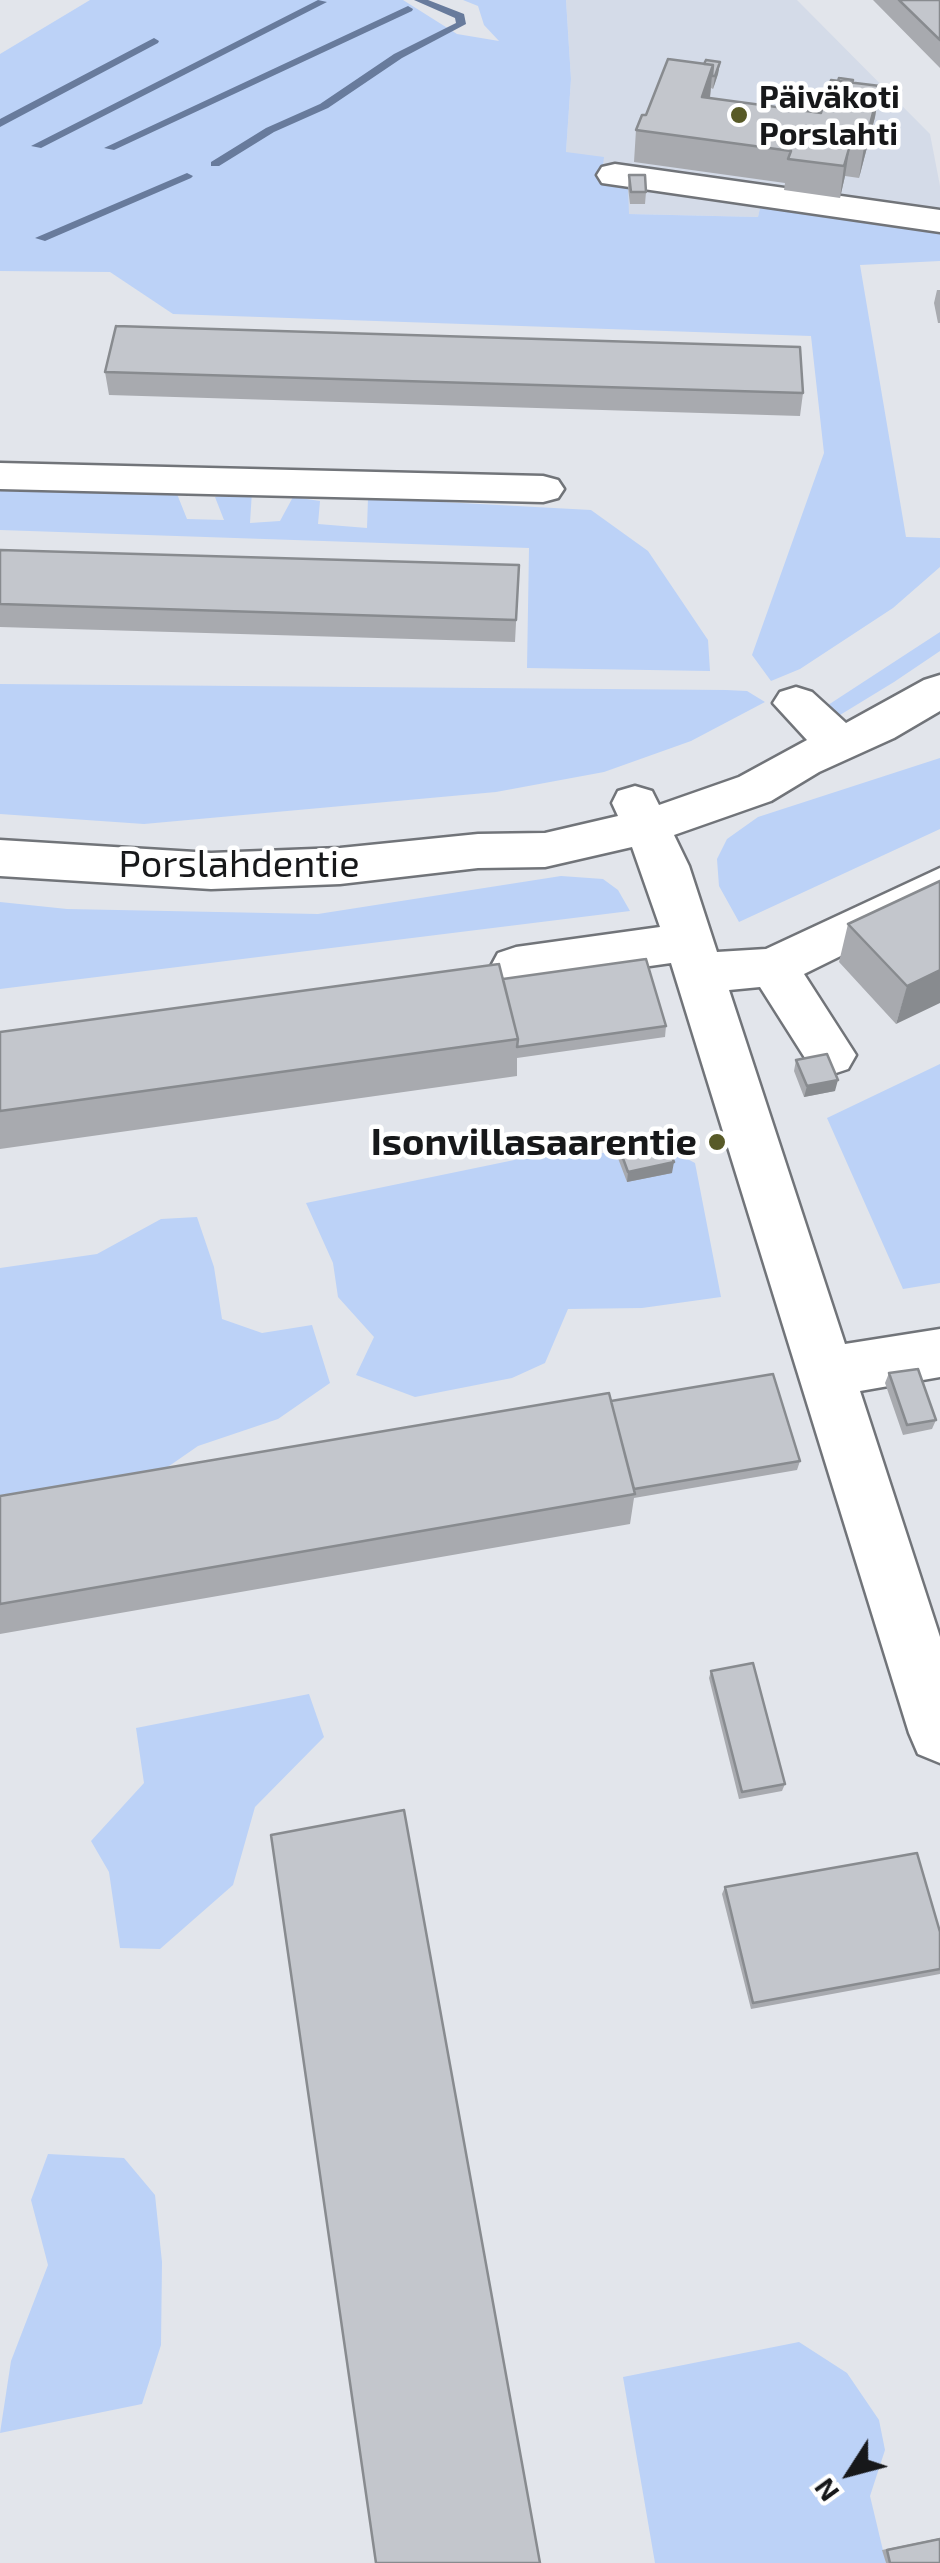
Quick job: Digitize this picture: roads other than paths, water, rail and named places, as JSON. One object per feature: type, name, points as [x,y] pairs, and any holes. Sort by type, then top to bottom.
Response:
[{"type":"street","points":[[614,175],[940,221]]},
{"type":"street","points":[[0,476],[542,489]]},
{"type":"street","name":"Porslahdentie","points":[[0,858],[211,872],[340,866],[478,851],[546,850],[641,815],[755,790],[940,691]]},
{"type":"street","points":[[796,703],[822,752]]},
{"type":"street","points":[[641,815],[665,866],[940,1733]]},
{"type":"street","points":[[516,966],[694,958],[773,967],[940,886]]},
{"type":"street","points":[[773,967],[830,1055]]},
{"type":"street","points":[[826,1372],[940,1353]]},
{"type":"waterway","points":[[215,164],[270,130],[324,106],[398,56],[461,24],[460,16],[419,0]]},
{"type":"waterway","points":[[37,146],[322,2]]},
{"type":"waterway","points":[[110,148],[408,9]]},
{"type":"waterway","points":[[0,124],[154,41]]},
{"type":"waterway","points":[[41,238],[187,176]]},
{"type":"place","name":"Päiväkoti Porslahti","points":[[739,115]]},
{"type":"place","name":"Isonvillasaarentie","points":[[717,1142]]}]
